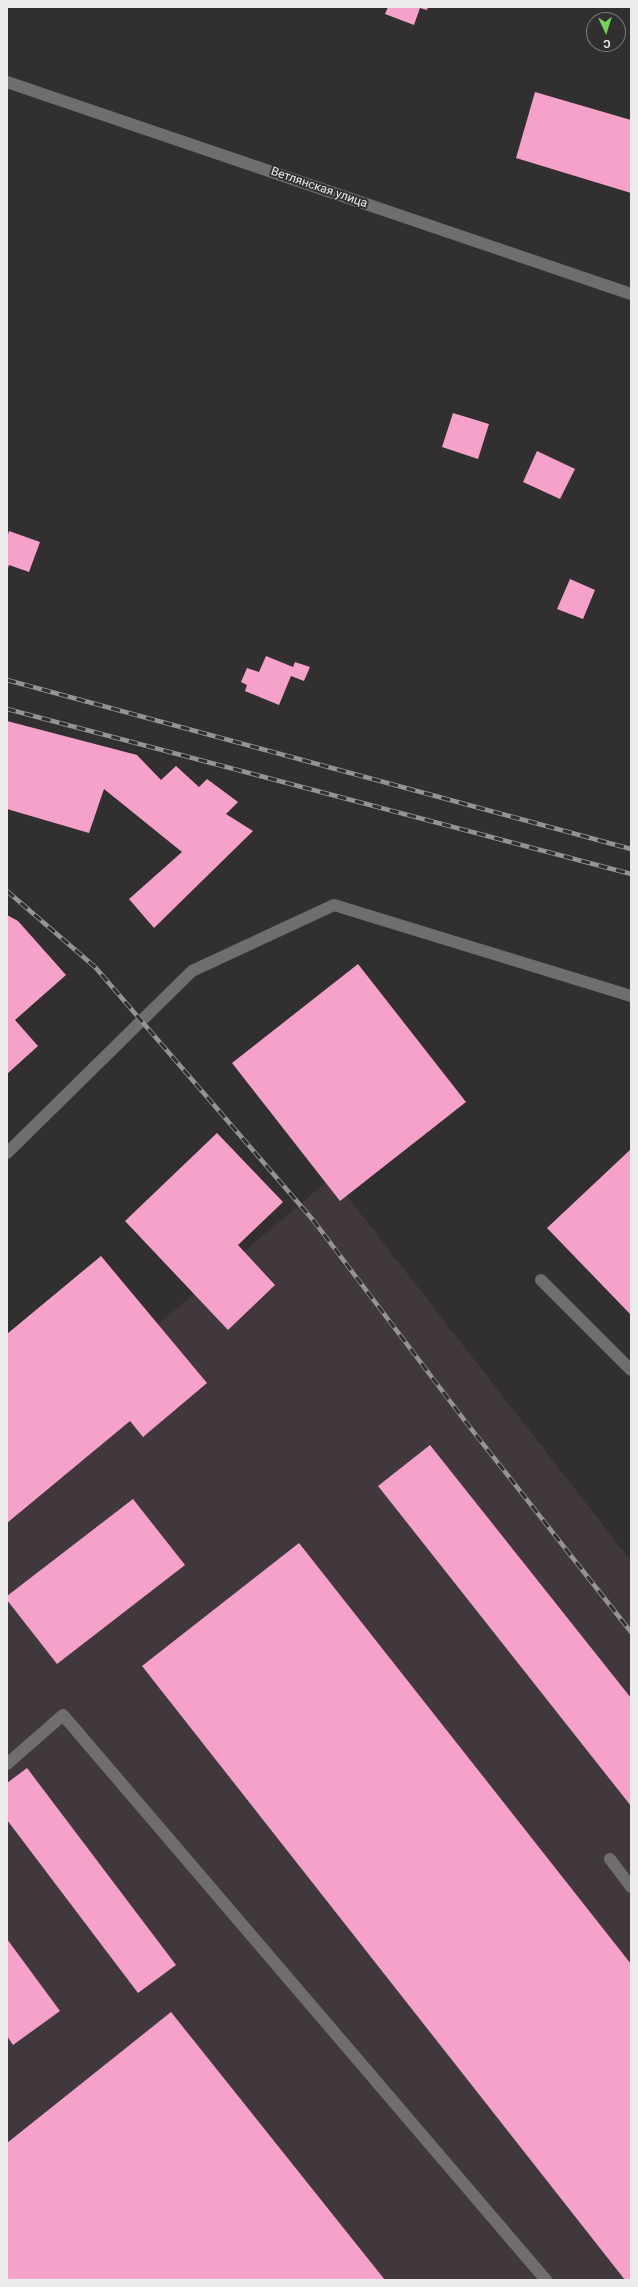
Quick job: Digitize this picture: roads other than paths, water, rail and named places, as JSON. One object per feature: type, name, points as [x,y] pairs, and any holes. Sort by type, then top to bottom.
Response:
[{"type":"street","name":"Ветлянская улица","points":[[7,82],[631,294]]},
{"type":"street","points":[[7,1153],[192,971],[334,904],[631,996]]},
{"type":"street","points":[[541,1280],[631,1370]]},
{"type":"street","points":[[7,1764],[63,1715],[546,2280]]},
{"type":"street","points":[[610,1859],[631,1887]]},
{"type":"railway","points":[[7,680],[631,849]]},
{"type":"railway","points":[[7,709],[631,874]]},
{"type":"railway","points":[[7,891],[95,967],[313,1220],[465,1421],[631,1632]]}]
